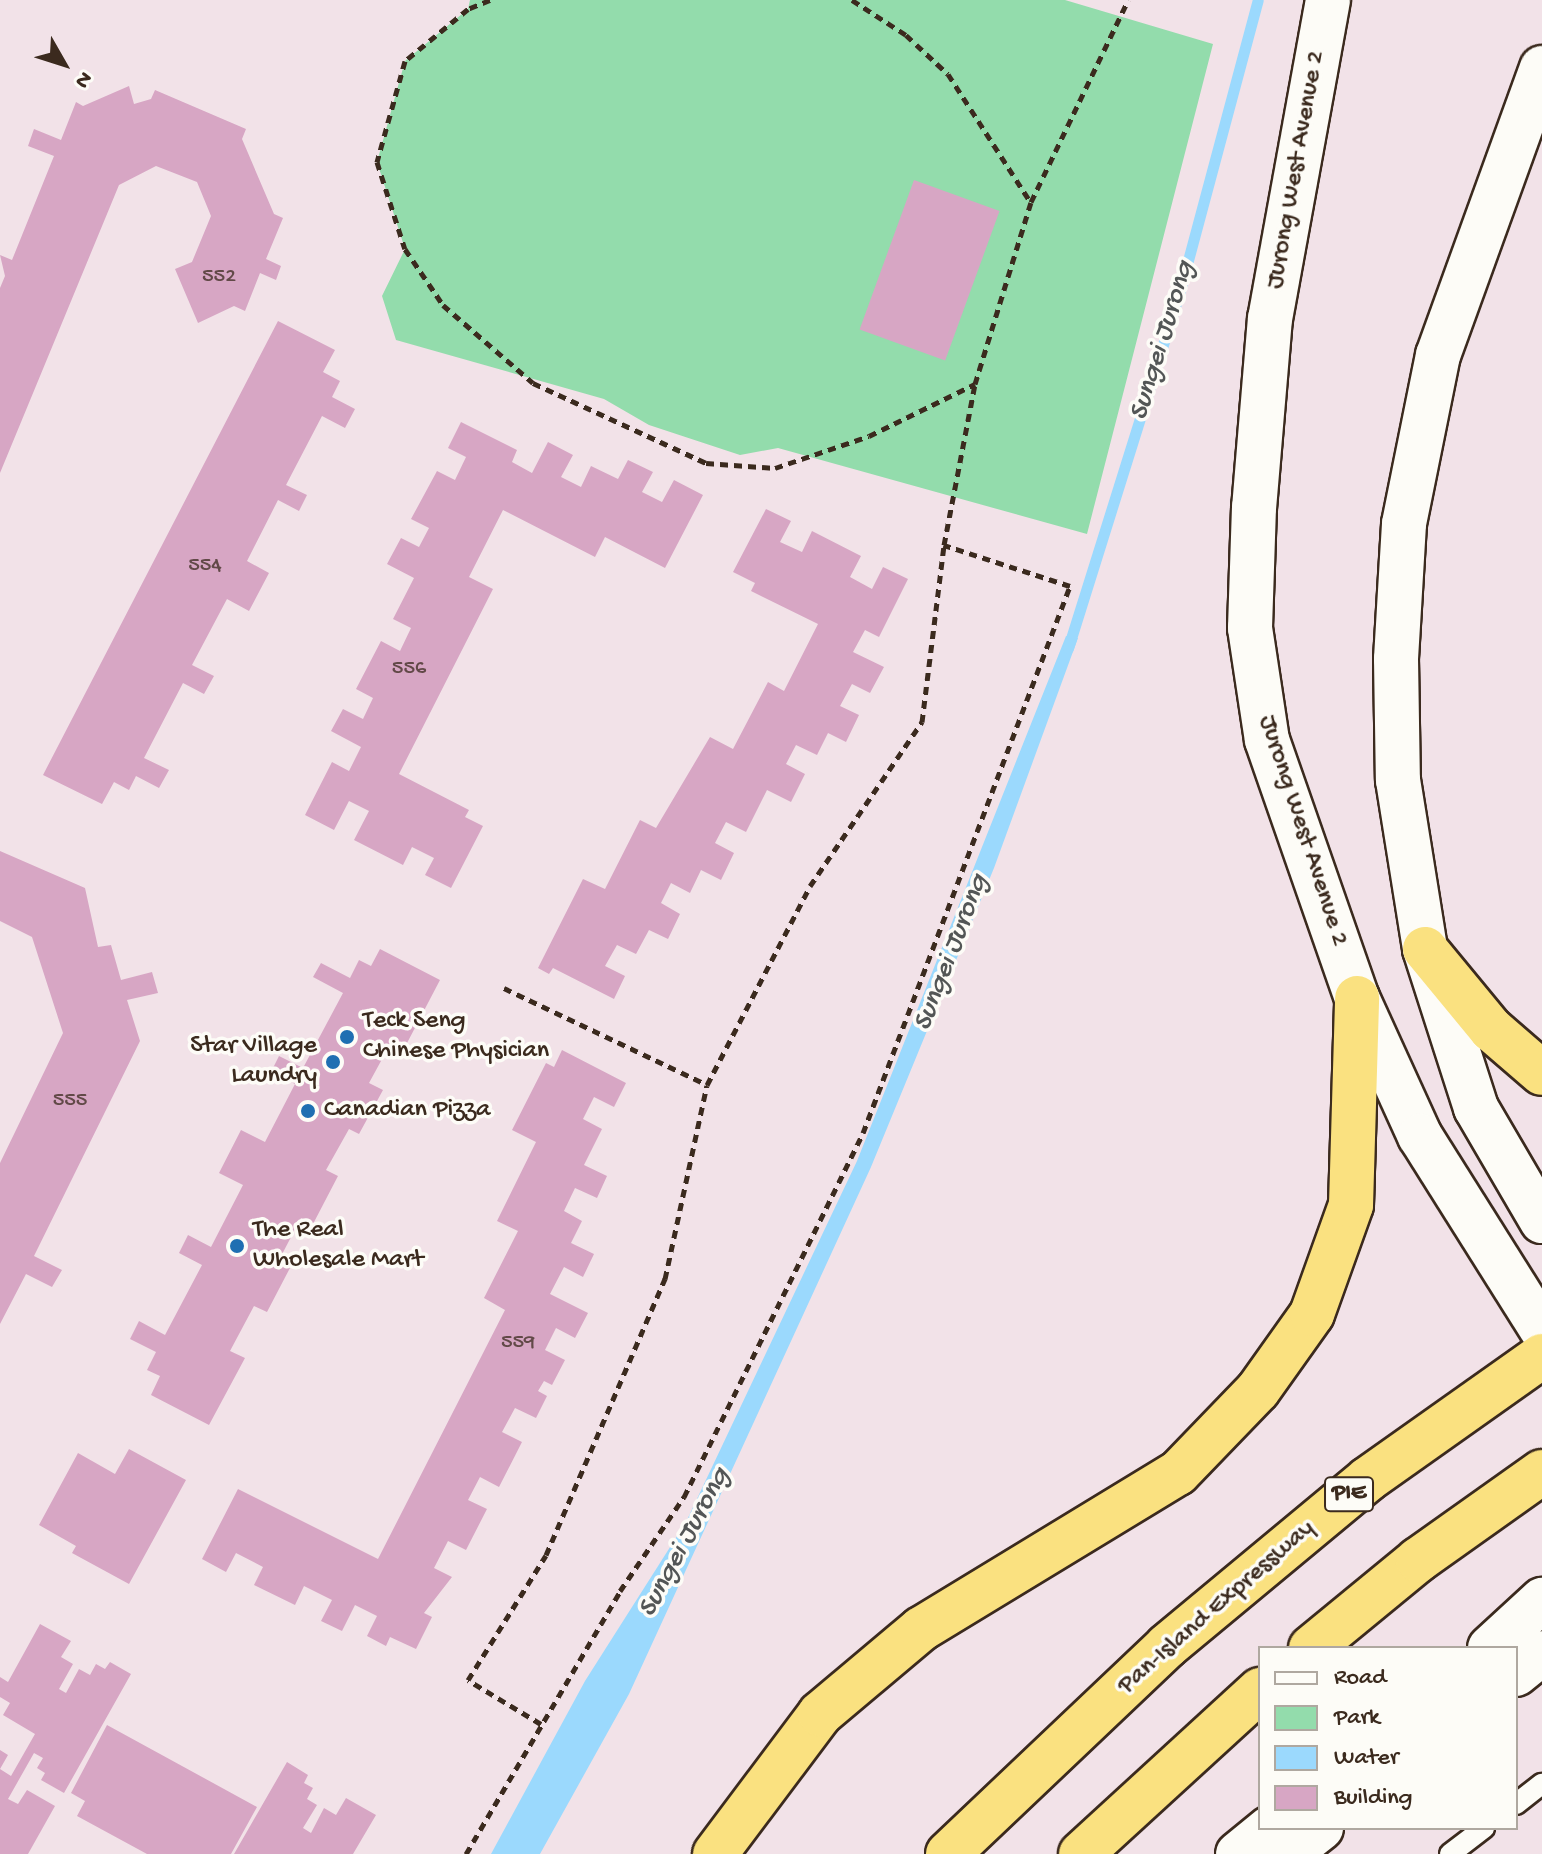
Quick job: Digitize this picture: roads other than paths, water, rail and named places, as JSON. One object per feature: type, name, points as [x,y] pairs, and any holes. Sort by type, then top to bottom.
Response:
[{"type":"highway","points":[[1425,949],[1491,1029],[1542,1073]]},
{"type":"highway","points":[[715,1854],[820,1714],[921,1629],[1178,1473],[1258,1390],[1312,1314],[1351,1205],[1357,998]]},
{"type":"highway","name":"Pan-Island Expressway","points":[[948,1854],[1167,1646],[1368,1479],[1542,1356]]},
{"type":"highway","points":[[1313,1646],[1418,1560],[1542,1472]]},
{"type":"highway","points":[[1081,1854],[1246,1701]]},
{"type":"main road","name":"Jurong West Avenue 2","points":[[1328,0],[1270,318],[1250,628],[1267,740],[1357,998],[1420,1136],[1542,1330]]},
{"type":"main road","points":[[1542,68],[1451,304],[1404,524],[1398,780],[1425,949],[1476,1108],[1542,1221]]},
{"type":"main road","points":[[1492,1646],[1542,1600]]},
{"type":"main road","points":[[1518,1672],[1542,1653]]},
{"type":"main road","points":[[1288,1854],[1318,1830]]},
{"type":"lane","points":[[1518,1802],[1542,1784]]},
{"type":"lane","points":[[1450,1854],[1481,1830]]},
{"type":"water","name":"Sungei Jurong","points":[[1066,636],[1078,638],[994,868],[871,1167],[629,1694],[540,1854],[491,1854],[585,1681],[686,1522],[857,1161]]},
{"type":"waterway","name":"Sungei Jurong","points":[[1068,648],[1179,294],[1258,0]]},
{"type":"place","name":"Teck Seng Chinese Physician","points":[[347,1037]]},
{"type":"place","name":"Star Village Laundry","points":[[333,1062]]},
{"type":"place","name":"Canadian Pizza","points":[[308,1111]]},
{"type":"place","name":"The Real Wholesale Mart","points":[[237,1246]]}]
